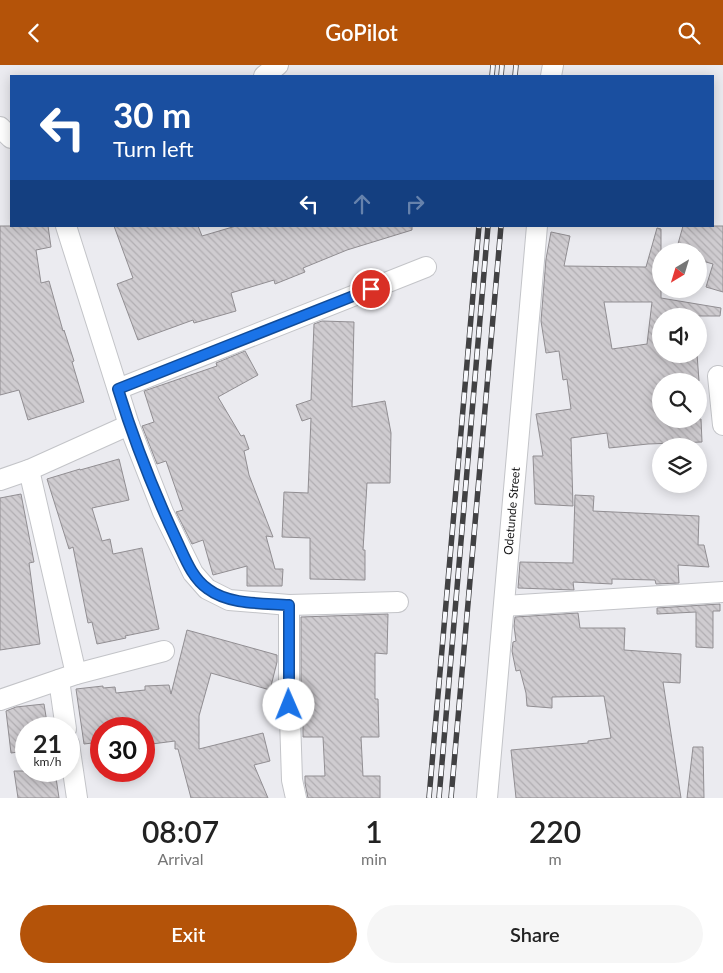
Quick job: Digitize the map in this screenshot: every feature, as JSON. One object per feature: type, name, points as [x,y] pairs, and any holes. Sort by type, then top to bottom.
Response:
[{"type":"street","points":[[265,75],[278,65]]},
{"type":"street","points":[[0,127],[10,137]]},
{"type":"street","points":[[66,227],[129,425],[163,512],[193,573],[207,589],[229,600],[289,605],[398,602]]},
{"type":"street","name":"Odetunde Street","points":[[487,798],[537,227]]},
{"type":"street","points":[[118,389],[426,267]]},
{"type":"street","points":[[718,376],[723,425]]},
{"type":"street","points":[[0,480],[29,470],[129,425]]},
{"type":"street","points":[[29,470],[68,677],[66,717]]},
{"type":"street","points":[[505,606],[723,592]]},
{"type":"street","points":[[289,605],[292,780],[296,798]]},
{"type":"street","points":[[0,700],[68,677],[164,651]]},
{"type":"street","points":[[75,782],[77,798]]},
{"type":"building","points":[[0,226],[48,227],[51,247],[36,250],[41,283],[49,281],[63,331],[74,361],[72,362],[84,402],[28,420],[19,390],[0,395]]},
{"type":"building","points":[[723,226],[723,292],[708,288],[713,264],[708,263],[708,243],[678,243],[683,227]]},
{"type":"building","points":[[114,227],[198,227],[202,236],[233,227],[412,227],[412,230],[347,250],[303,268],[305,272],[275,284],[274,280],[231,293],[236,311],[194,323],[193,320],[138,340],[117,284],[133,278]]},
{"type":"building","points":[[657,228],[661,229],[661,243],[653,243]]},
{"type":"building","points":[[551,232],[570,236],[564,266],[646,267],[652,246],[652,298],[721,308],[720,316],[707,316],[707,308],[652,308],[652,363],[698,363],[698,373],[652,373],[652,428],[701,428],[702,438],[652,438],[652,444],[609,448],[607,433],[571,438],[573,506],[535,504],[533,456],[543,456],[536,414],[571,409],[567,379],[563,380],[559,351],[546,353],[541,321],[546,259]],"holes":[[[604,302],[652,302],[647,344],[612,349]]]},
{"type":"building","points":[[322,321],[354,322],[352,407],[385,401],[391,433],[390,483],[367,483],[363,550],[365,550],[365,580],[310,579],[310,538],[282,537],[284,492],[308,493],[311,418],[302,421],[296,405],[311,400],[314,324]]},
{"type":"building","points":[[245,351],[258,375],[218,397],[241,436],[244,435],[249,449],[244,451],[249,475],[273,537],[266,536],[275,569],[283,569],[282,586],[247,586],[247,566],[213,575],[203,540],[192,544],[176,512],[183,510],[166,461],[157,464],[142,426],[154,422],[144,391],[217,366],[216,363]]},
{"type":"building","points":[[119,459],[129,500],[92,508],[102,541],[110,539],[113,554],[142,548],[159,629],[97,644],[92,622],[88,623],[73,547],[69,549],[47,479]]},
{"type":"building","points":[[21,494],[34,562],[29,563],[40,644],[0,650],[0,498]]},
{"type":"building","points":[[575,495],[594,496],[593,511],[699,516],[698,545],[704,545],[709,567],[678,565],[679,583],[656,584],[655,580],[612,579],[612,584],[573,582],[574,590],[518,588],[520,562],[573,563]]},
{"type":"building","points":[[720,604],[720,611],[713,611],[713,648],[696,647],[696,612],[657,614],[657,608]]},
{"type":"building","points":[[578,613],[580,628],[625,628],[624,650],[681,654],[680,683],[663,682],[681,798],[516,798],[511,750],[588,743],[588,741],[611,738],[604,696],[552,697],[552,708],[527,706],[520,670],[516,671],[512,651],[513,642],[516,641],[515,617]]},
{"type":"building","points":[[388,614],[387,654],[375,653],[375,699],[378,699],[379,737],[361,737],[363,776],[380,776],[380,798],[308,798],[305,776],[325,776],[323,737],[303,737],[301,617]]},
{"type":"building","points":[[187,630],[277,655],[270,690],[211,673],[199,716],[199,749],[263,733],[270,761],[254,765],[268,798],[191,798],[178,749],[175,749],[175,741],[155,744],[155,717],[90,717],[90,743],[84,744],[76,689],[103,686],[103,688],[115,687],[116,693],[145,690],[145,686],[169,685],[171,694]]},
{"type":"building","points":[[44,704],[46,717],[15,717],[15,752],[11,753],[6,711],[16,707]]},
{"type":"building","points":[[693,747],[703,747],[704,798],[687,798]]},
{"type":"building","points":[[16,782],[57,782],[59,798],[18,798]]},
{"type":"railway","points":[[492,75],[493,65]]},
{"type":"railway","points":[[501,75],[502,65]]},
{"type":"railway","points":[[515,75],[516,65]]},
{"type":"railway","points":[[429,798],[479,227]]},
{"type":"railway","points":[[439,798],[488,227]]},
{"type":"railway","points":[[451,798],[501,227]]},
{"type":"route","points":[[289,705],[289,605],[229,600],[207,589],[193,573],[163,512],[129,425],[118,389],[371,289]]}]
